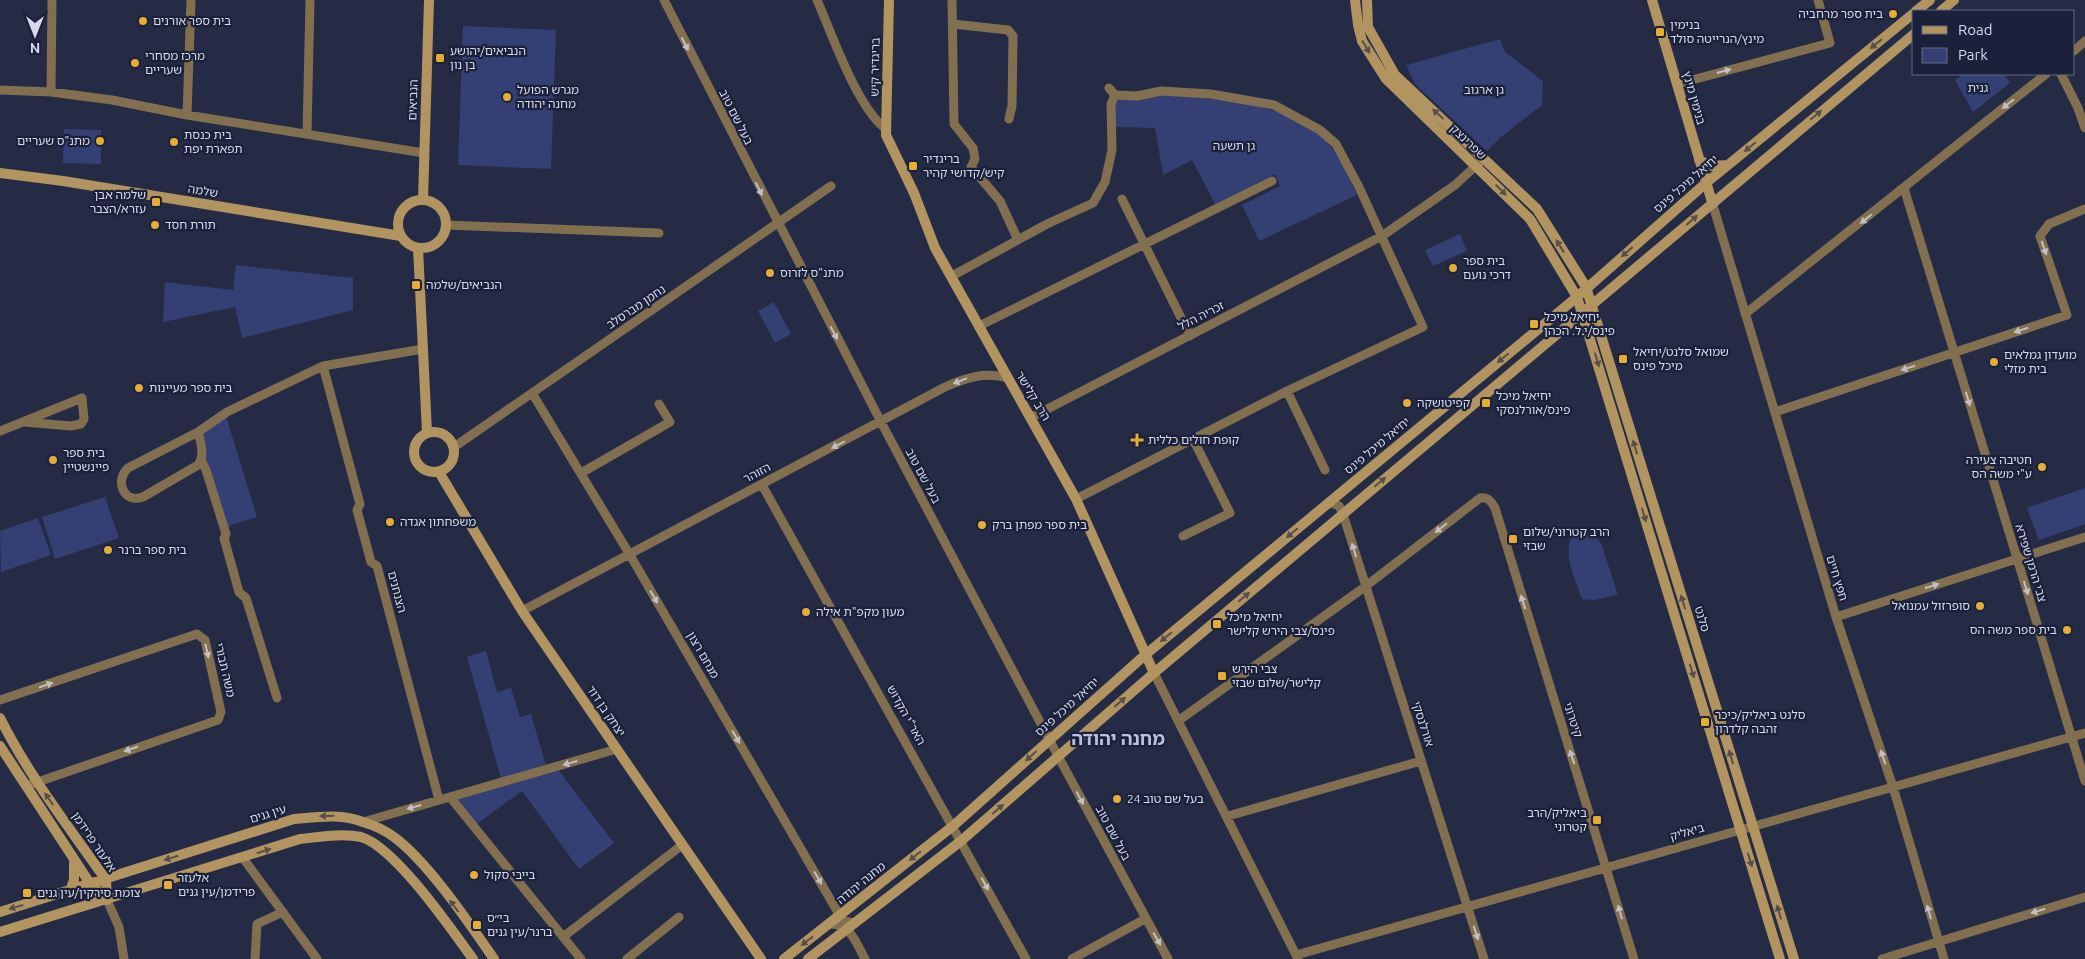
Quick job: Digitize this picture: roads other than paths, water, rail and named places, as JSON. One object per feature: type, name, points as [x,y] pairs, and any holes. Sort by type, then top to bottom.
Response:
[{"type":"street","points":[[51,92],[52,0]]},
{"type":"street","points":[[186,115],[191,0]]},
{"type":"street","points":[[307,133],[310,0]]},
{"type":"street","name":"הנביאים","points":[[423,200],[429,0]]},
{"type":"street","name":"בעל שם טוב","points":[[664,0],[778,225],[881,422],[1049,740],[1168,959]]},
{"type":"street","points":[[817,0],[851,78],[876,122],[886,132]]},
{"type":"street","name":"בריגדיר קיש","points":[[886,132],[888,0]]},
{"type":"street","points":[[952,0],[954,124],[973,148],[975,159],[971,167],[1000,201],[1018,240]]},
{"type":"street","name":"שפרינצק","points":[[1355,0],[1362,41],[1386,79],[1530,219],[1577,297]]},
{"type":"street","name":"שפרינצק","points":[[1367,0],[1368,27],[1395,75],[1537,209],[1586,287]]},
{"type":"street","name":"בנימין מינץ","points":[[1652,0],[1712,202]]},
{"type":"street","points":[[1677,84],[1830,42],[1818,0]]},
{"type":"street","name":"יחיאל מיכל פינס","points":[[1918,10],[1930,0]]},
{"type":"street","points":[[1942,10],[1954,0]]},
{"type":"street","name":"יחיאל מיכל פינס","points":[[953,826],[1145,655],[1577,297],[1586,287],[1706,183],[1912,14]]},
{"type":"street","points":[[953,24],[1008,30],[1013,36],[1012,106],[1009,119]]},
{"type":"street","points":[[808,959],[961,841],[1154,672],[1583,314],[1712,202],[1912,36]]},
{"type":"street","points":[[2075,50],[2085,41]]},
{"type":"street","points":[[1745,314],[2045,75]]},
{"type":"street","points":[[2062,75],[2078,108],[2085,128]]},
{"type":"street","points":[[0,90],[51,92],[112,100],[186,115],[424,153]]},
{"type":"street","points":[[952,276],[1047,224],[1093,203],[1105,182],[1112,150],[1112,91],[1137,96],[1161,91],[1211,94],[1274,105],[1320,130],[1336,144],[1382,236],[1423,327],[1287,391],[1076,499]]},
{"type":"street","name":"הרב קלישר","points":[[886,132],[914,193],[935,248],[1032,417],[1076,499],[1154,672]]},
{"type":"street","name":"זכריה הלל","points":[[1032,417],[1382,236],[1455,186],[1484,157]]},
{"type":"street","points":[[1699,160],[1711,166],[1728,165]]},
{"type":"street","name":"שלמה","points":[[0,173],[63,181],[401,236]]},
{"type":"street","points":[[980,326],[1272,181]]},
{"type":"street","name":"נחמן מברסלב","points":[[454,447],[778,225],[831,186]]},
{"type":"street","name":"צבי הרמן שפירא","points":[[1904,188],[2085,781]]},
{"type":"street","points":[[1122,199],[1190,336]]},
{"type":"street","points":[[423,200],[436,205],[441,210],[446,225],[440,240],[427,248],[418,248],[405,242],[401,236],[398,223],[403,210],[414,202],[423,200]]},
{"type":"street","name":"חפץ חיים","points":[[1712,202],[1836,617],[1893,787],[1944,959]]},
{"type":"street","points":[[1775,412],[2067,315],[2040,236],[2049,224],[2085,209]]},
{"type":"street","points":[[446,225],[659,233]]},
{"type":"street","points":[[418,248],[427,432]]},
{"type":"street","points":[[1574,269],[1582,275],[1588,276],[1604,272]]},
{"type":"street","name":"סלנט","points":[[1586,287],[1794,959]]},
{"type":"street","name":"סלנט","points":[[1577,297],[1780,959]]},
{"type":"street","points":[[201,460],[192,470],[142,497],[132,498],[123,488],[122,474],[128,468],[198,432],[227,412],[323,366],[423,349]]},
{"type":"street","name":"הצנחנים","points":[[323,366],[360,504],[357,510],[371,562],[377,566],[439,800]]},
{"type":"street","name":"הזוהר","points":[[522,611],[945,387],[967,378],[998,375],[1008,378]]},
{"type":"street","points":[[1287,391],[1325,470]]},
{"type":"street","name":"מנחם רצון","points":[[532,394],[630,554],[840,916]]},
{"type":"street","points":[[0,431],[82,398],[84,419],[80,424],[71,426],[24,422]]},
{"type":"street","points":[[581,473],[670,422],[659,404]]},
{"type":"street","points":[[198,432],[202,451],[201,460],[206,470],[226,534],[224,538],[240,592],[246,598],[276,698]]},
{"type":"street","points":[[427,432],[440,432],[446,435],[454,447],[454,457],[451,464],[439,472],[428,471],[422,468],[414,456],[416,441],[427,432]]},
{"type":"street","points":[[1183,536],[1230,513],[1194,439]]},
{"type":"street","name":"יצחק בן דוד","points":[[439,472],[522,611],[760,959]]},
{"type":"street","name":"האר\"י הקדוש","points":[[762,485],[1026,959]]},
{"type":"street","name":"קיטרוני","points":[[1366,586],[1480,498],[1485,497],[1491,501],[1634,959]]},
{"type":"street","points":[[1329,502],[1339,506],[1343,514]]},
{"type":"street","name":"אורלנסקי","points":[[1343,514],[1484,959]]},
{"type":"street","points":[[1836,617],[2085,537]]},
{"type":"street","points":[[1178,721],[1366,586]]},
{"type":"street","name":"משה תבורי","points":[[0,700],[197,634],[205,640],[221,712],[218,720],[26,786]]},
{"type":"street","points":[[1154,672],[1228,816],[1297,957]]},
{"type":"street","name":"אלעזר פרידמן","points":[[0,718],[13,744],[37,781],[106,880],[107,900]]},
{"type":"street","name":"ביאליק","points":[[1297,957],[2085,733]]},
{"type":"street","name":"אלעזר פרידמן","points":[[0,746],[91,885],[107,900]]},
{"type":"street","points":[[363,822],[617,749]]},
{"type":"street","points":[[1228,816],[1421,761]]},
{"type":"street","points":[[450,796],[580,959]]},
{"type":"street","name":"עין גנים","points":[[0,912],[91,885],[294,819],[330,815],[363,822],[393,836],[415,856],[492,958]]},
{"type":"street","name":"מחנה יהודה","points":[[784,959],[953,826]]},
{"type":"street","points":[[0,932],[300,839],[335,836],[360,837],[382,848],[433,904],[474,959]]},
{"type":"street","points":[[563,937],[682,845]]},
{"type":"street","points":[[70,891],[74,880],[74,858]]},
{"type":"street","points":[[243,858],[317,959]]},
{"type":"street","points":[[1882,959],[2085,897]]},
{"type":"street","points":[[107,900],[119,927],[124,959]]},
{"type":"street","points":[[255,959],[256,924],[283,912]]},
{"type":"street","points":[[840,916],[851,926],[865,959]]},
{"type":"street","points":[[627,959],[679,917]]},
{"type":"street","points":[[1072,959],[1145,919]]},
{"type":"street","points":[[830,924],[851,926]]},
{"type":"place","name":"בית ספר מרחביה","points":[[1893,14]]},
{"type":"place","name":"בית ספר אורנים","points":[[143,21]]},
{"type":"place","name":"בנימין מינץ/הנרייטה סולד","points":[[1660,32]]},
{"type":"place","name":"הנביאים/יהושע בן נון","points":[[440,58]]},
{"type":"place","name":"מרכז מסחרי שעריים","points":[[135,63]]},
{"type":"place","name":"מגרש הפועל מחנה יהודה","points":[[507,97]]},
{"type":"place","name":"מתנ\"ס שעריים","points":[[100,141]]},
{"type":"place","name":"בית כנסת תפארת יפת","points":[[174,142]]},
{"type":"place","name":"בריגדיר קיש/קדושי קהיר","points":[[913,166]]},
{"type":"place","name":"שלמה אבן עזרא/הצבר","points":[[156,202]]},
{"type":"place","name":"תורת חסד","points":[[155,225]]},
{"type":"place","name":"בית ספר דרכי נועם","points":[[1453,268]]},
{"type":"place","name":"מתנ\"ס לזרוס","points":[[770,273]]},
{"type":"place","name":"הנביאים/שלמה","points":[[416,285]]},
{"type":"place","name":"יחיאל מיכל פינס/י.ל. הכהן","points":[[1534,324]]},
{"type":"place","name":"שמואל סלנט/יחיאל מיכל פינס","points":[[1623,359]]},
{"type":"place","name":"מועדון גמלאים בית מזלי","points":[[1994,362]]},
{"type":"place","name":"בית ספר מעיינות","points":[[139,388]]},
{"type":"place","name":"קפיטושקה","points":[[1407,403]]},
{"type":"place","name":"יחיאל מיכל פינס/אורלנסקי","points":[[1486,403]]},
{"type":"place","name":"קופת חולים כללית","points":[[1137,440]]},
{"type":"place","name":"בית ספר פיינשטיין","points":[[53,460]]},
{"type":"place","name":"חטיבה צעירה ע\"י משה הס","points":[[2042,467]]},
{"type":"place","name":"משפחתון אגדה","points":[[390,522]]},
{"type":"place","name":"בית ספר מפתן ברק","points":[[982,525]]},
{"type":"place","name":"הרב קטרוני/שלום שבזי","points":[[1513,539]]},
{"type":"place","name":"בית ספר ברנר","points":[[108,550]]},
{"type":"place","name":"סופרזול עמנואל","points":[[1980,606]]},
{"type":"place","name":"מעון מקפ\"ת אילה","points":[[806,612]]},
{"type":"place","name":"יחיאל מיכל פינס/צבי הירש קלישר","points":[[1217,624]]},
{"type":"place","name":"בית ספר משה הס","points":[[2067,630]]},
{"type":"place","name":"צבי הירש קלישר/שלום שבזי","points":[[1222,676]]},
{"type":"place","name":"סלנט ביאליק/כיכר זהבה קלדרון","points":[[1705,722]]},
{"type":"place","name":"בעל שם טוב 24","points":[[1117,799]]},
{"type":"place","name":"ביאליק/הרב קטרוני","points":[[1597,820]]},
{"type":"place","name":"בייבי סקול","points":[[474,875]]},
{"type":"place","name":"אלעזר פרידמן/עין גנים","points":[[168,885]]},
{"type":"place","name":"צומת סירקין/עין גנים","points":[[27,893]]},
{"type":"place","name":"בי״ס ברנר/עין גנים","points":[[477,925]]},
{"type":"district","name":"מחנה יהודה","points":[[1118,739]]},
{"type":"park label","name":"גנית","points":[[1978,88]]},
{"type":"park label","name":"גן ארגוב","points":[[1484,90]]},
{"type":"park label","name":"גן תשעה","points":[[1234,146]]}]
